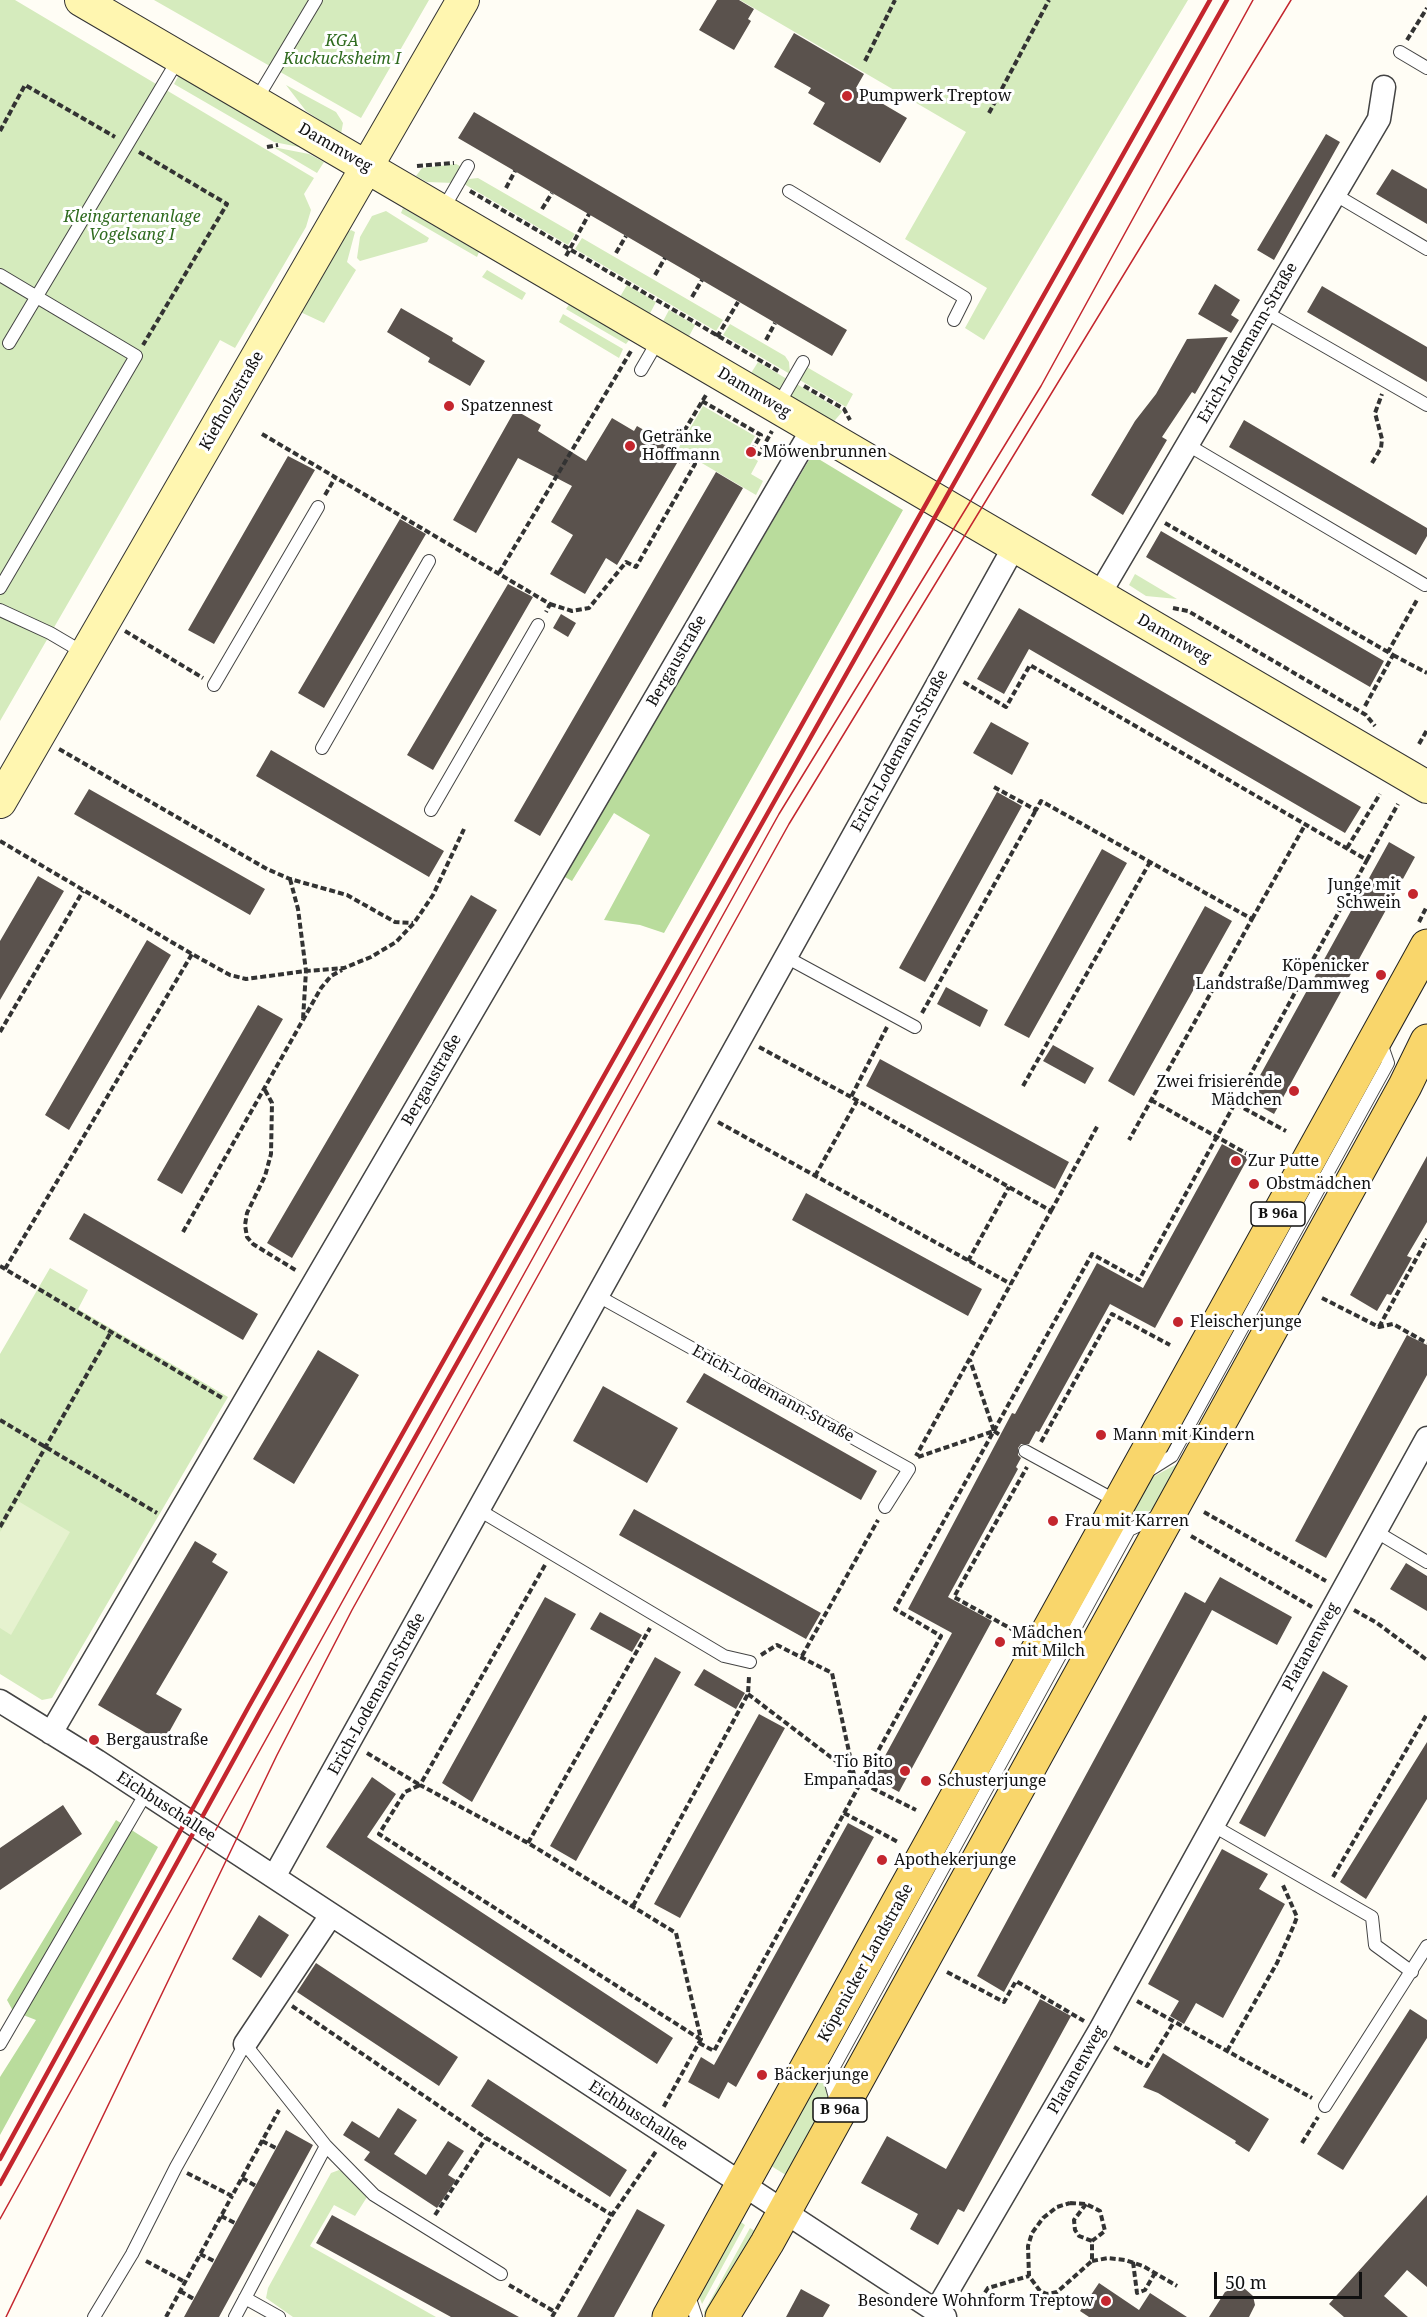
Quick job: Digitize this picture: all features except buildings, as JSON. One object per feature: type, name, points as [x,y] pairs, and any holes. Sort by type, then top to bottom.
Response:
[{"type":"main road","name":"Köpenicker Landstraße","points":[[669,2317],[1427,946]]},
{"type":"main road","name":"B 96a","points":[[722,2317],[784,2211],[1405,1086],[1427,1041]]},
{"type":"street","name":"Dammweg","points":[[81,0],[367,167],[450,198],[775,418],[813,428],[1427,787]]},
{"type":"street","name":"Kiefholzstraße","points":[[0,802],[463,0]]},
{"type":"street","name":"Erich-Lodemann-Straße","points":[[1099,595],[1267,313],[1379,119],[1384,87]]},
{"type":"street","name":"Bergaustraße","points":[[51,1732],[813,428]]},
{"type":"street","name":"Erich-Lodemann-Straße","points":[[274,1877],[1015,545]]},
{"type":"street","name":"Platanenweg","points":[[940,2314],[1427,1438]]},
{"type":"street","name":"Eichbuschallee","points":[[0,1701],[146,1793],[940,2314]]},
{"type":"street","points":[[245,2044],[331,1915]]},
{"type":"lane","points":[[255,102],[316,0]]},
{"type":"lane","points":[[1400,52],[1427,68]]},
{"type":"lane","points":[[9,344],[179,58]]},
{"type":"lane","points":[[450,198],[463,164]]},
{"type":"lane","points":[[789,190],[965,298],[954,320]]},
{"type":"lane","points":[[1334,194],[1427,249]]},
{"type":"lane","points":[[0,275],[136,356],[0,588]]},
{"type":"lane","points":[[1267,313],[1427,405]]},
{"type":"lane","points":[[641,370],[660,338]]},
{"type":"lane","points":[[775,418],[803,362]]},
{"type":"lane","points":[[1188,446],[1425,585]]},
{"type":"lane","points":[[214,685],[318,507]]},
{"type":"lane","points":[[322,747],[429,561]]},
{"type":"lane","points":[[0,610],[50,633],[86,654]]},
{"type":"lane","points":[[431,810],[538,625]]},
{"type":"lane","points":[[786,957],[915,1027]]},
{"type":"lane","name":"Erich-Lodemann-Straße","points":[[598,1296],[912,1463]]},
{"type":"lane","points":[[1025,1451],[1125,1492]]},
{"type":"lane","points":[[885,1507],[912,1463]]},
{"type":"lane","points":[[479,1510],[724,1656],[750,1662]]},
{"type":"lane","points":[[1376,1531],[1427,1562]]},
{"type":"lane","points":[[0,2044],[146,1793]]},
{"type":"lane","points":[[1212,1825],[1372,1917],[1375,1945],[1412,1972]]},
{"type":"lane","points":[[1325,2106],[1427,1946]]},
{"type":"lane","points":[[94,2317],[132,2254],[176,2167],[245,2044],[326,2146],[374,2195],[501,2274]]},
{"type":"lane","points":[[235,2317],[326,2146]]},
{"type":"lane","points":[[686,2286],[696,2317]]},
{"type":"lane","points":[[245,2298],[279,2317]]},
{"type":"path","points":[[865,61],[895,0]]},
{"type":"path","points":[[989,113],[1049,0]]},
{"type":"path","points":[[0,131],[25,85],[227,204],[136,356]]},
{"type":"path","points":[[413,166],[463,164]]},
{"type":"path","points":[[506,188],[515,171]]},
{"type":"path","points":[[450,198],[465,188],[844,409],[851,421]]},
{"type":"path","points":[[543,209],[552,193]]},
{"type":"path","points":[[565,259],[589,214]]},
{"type":"path","points":[[616,253],[626,236]]},
{"type":"path","points":[[655,275],[665,258]]},
{"type":"path","points":[[692,297],[702,280]]},
{"type":"path","points":[[713,345],[738,302]]},
{"type":"path","points":[[766,340],[775,323]]},
{"type":"path","points":[[499,573],[631,350]]},
{"type":"path","points":[[1372,463],[1381,448],[1382,439],[1374,413],[1389,383]]},
{"type":"path","points":[[262,434],[550,604],[572,611],[589,608],[626,562],[636,567],[695,464],[672,451],[708,391]]},
{"type":"path","points":[[702,401],[740,420],[760,435],[752,450],[759,454],[775,418]]},
{"type":"path","points":[[1149,513],[1427,673]]},
{"type":"path","points":[[1388,652],[1425,585]]},
{"type":"path","points":[[538,625],[550,604]]},
{"type":"path","points":[[1169,608],[1188,611],[1365,715]]},
{"type":"path","points":[[106,620],[214,685]]},
{"type":"path","points":[[1365,706],[1394,655]]},
{"type":"path","points":[[945,671],[1006,707],[1030,665],[1367,860]]},
{"type":"path","points":[[1419,744],[1427,730]]},
{"type":"path","points":[[38,737],[267,869],[290,879],[347,895],[395,921],[414,923]]},
{"type":"path","points":[[994,787],[1036,810]]},
{"type":"path","points":[[1347,849],[1380,794]]},
{"type":"path","points":[[915,1027],[1041,801],[1252,919]]},
{"type":"path","points":[[552,1554],[420,1785],[405,1792],[379,1834],[714,2051],[941,1636],[895,1609],[1092,1254],[1139,1280],[1398,804]]},
{"type":"path","points":[[1129,1140],[1305,825]]},
{"type":"path","points":[[183,1232],[321,988],[331,975],[371,957],[396,942],[414,923],[433,895],[464,829]]},
{"type":"path","points":[[0,841],[230,975],[246,980],[344,968]]},
{"type":"path","points":[[1023,1086],[1150,862]]},
{"type":"path","points":[[290,879],[298,909],[306,971],[303,1020]]},
{"type":"path","points":[[0,1032],[83,891]]},
{"type":"path","points":[[192,954],[2,1268],[240,1408]]},
{"type":"path","points":[[851,1097],[893,1015]]},
{"type":"path","points":[[742,1037],[1051,1211]]},
{"type":"path","points":[[265,1090],[272,1104],[271,1154],[265,1176],[247,1213],[244,1225],[247,1237],[253,1244],[315,1281]]},
{"type":"path","points":[[1151,1100],[1267,1165]]},
{"type":"path","points":[[815,1176],[857,1101]]},
{"type":"path","points":[[1236,1104],[1286,1131]]},
{"type":"path","points":[[700,1112],[1011,1284]]},
{"type":"path","points":[[912,1463],[1098,1125]]},
{"type":"path","points":[[968,1261],[1009,1187]]},
{"type":"path","points":[[1379,1327],[1427,1239]]},
{"type":"path","points":[[1322,1298],[1379,1327],[1393,1324],[1427,1343]]},
{"type":"path","points":[[0,1527],[111,1332]]},
{"type":"path","points":[[970,1359],[994,1431],[1000,1435]]},
{"type":"path","points":[[0,1420],[174,1523]]},
{"type":"path","points":[[912,1463],[994,1431]]},
{"type":"path","points":[[802,1656],[885,1507]]},
{"type":"path","points":[[1204,1512],[1336,1602]]},
{"type":"path","points":[[1191,1536],[1377,1623],[1427,1660]]},
{"type":"path","points":[[528,1843],[657,1617]]},
{"type":"path","points":[[633,1906],[748,1695],[750,1662],[777,1645],[832,1673],[854,1775]]},
{"type":"path","points":[[748,1695],[854,1775],[916,1810]]},
{"type":"path","points":[[1325,1890],[1427,1714]]},
{"type":"path","points":[[350,1742],[420,1785],[528,1843],[676,1934],[700,2041],[660,2130],[552,2317]]},
{"type":"path","points":[[844,1813],[898,1842]]},
{"type":"path","points":[[1227,2050],[1277,1963],[1297,1917],[1273,1860]]},
{"type":"path","points":[[947,1972],[1004,2002],[1016,1981],[1147,2066],[1174,2022]]},
{"type":"path","points":[[1121,1992],[1325,2106],[1302,2144]]},
{"type":"path","points":[[276,1996],[486,2138],[612,2215]]},
{"type":"path","points":[[166,2317],[286,2097]]},
{"type":"path","points":[[426,2229],[486,2138]]},
{"type":"path","points":[[262,2141],[276,2148]]},
{"type":"path","points":[[176,2167],[232,2196]]},
{"type":"path","points":[[242,2178],[256,2186]]},
{"type":"path","points":[[1086,2204],[1074,2220],[1075,2230],[1079,2236],[1092,2241]]},
{"type":"path","points":[[1092,2241],[1102,2235],[1106,2227],[1100,2211],[1086,2204],[1064,2205],[1043,2218],[1032,2233],[1028,2246],[1029,2276],[1040,2291],[1047,2294],[1057,2292],[1092,2260],[1108,2258],[1133,2262],[1177,2286]]},
{"type":"path","points":[[221,2216],[235,2223]]},
{"type":"path","points":[[1092,2241],[1092,2260]]},
{"type":"path","points":[[132,2254],[185,2282]]},
{"type":"path","points":[[200,2254],[214,2262]]},
{"type":"path","points":[[1133,2262],[1137,2293],[1145,2290],[1155,2273]]},
{"type":"path","points":[[501,2274],[504,2282],[555,2312]]},
{"type":"path","points":[[980,2300],[988,2288],[1029,2276]]},
{"type":"path","points":[[180,2291],[194,2299]]},
{"type":"green space","name":"Kleingartenanlage Vogelsang I","points":[[0,0],[15,0],[314,178],[304,194],[311,210],[306,227],[235,348],[220,340],[0,721]]},
{"type":"green space","name":"KGA Kuckucksheim I","points":[[154,0],[429,0],[361,118]]},
{"type":"green space","points":[[740,0],[1188,0],[984,340],[965,328],[987,288],[905,239],[966,132]]},
{"type":"green space","points":[[181,71],[304,148],[274,142],[174,84]]},
{"type":"green space","points":[[286,85],[336,112],[343,123],[341,134],[306,111]]},
{"type":"green space","points":[[273,147],[309,154],[324,162],[317,173]]},
{"type":"green space","points":[[456,164],[462,167],[454,183],[427,182],[416,176],[422,168]]},
{"type":"green space","points":[[478,178],[575,234],[568,245],[464,184],[469,179]]},
{"type":"green space","points":[[403,208],[479,252],[477,257],[401,213]]},
{"type":"green space","points":[[386,211],[429,238],[427,242],[360,261],[357,258],[360,237],[372,216]]},
{"type":"green space","points":[[351,230],[355,232],[347,262],[356,270],[324,323],[296,310],[342,237]]},
{"type":"green space","points":[[582,238],[723,320],[716,331],[575,249]]},
{"type":"green space","points":[[487,270],[526,293],[522,300],[482,277]]},
{"type":"green space","points":[[627,285],[656,302],[647,319],[617,302]]},
{"type":"green space","points":[[570,303],[630,339],[626,344],[566,309]]},
{"type":"green space","points":[[669,310],[695,325],[686,342],[660,327]]},
{"type":"green space","points":[[563,314],[623,349],[619,358],[559,322]]},
{"type":"green space","points":[[730,324],[785,356],[789,362],[790,374],[723,335]]},
{"type":"green space","points":[[758,362],[787,379],[780,392],[748,378]]},
{"type":"green space","points":[[805,366],[853,394],[846,407],[798,379]]},
{"type":"green space","points":[[795,383],[842,411],[830,426],[789,401]]},
{"type":"green space","points":[[703,406],[755,436],[746,453],[758,461],[751,474],[763,481],[756,495],[678,449]]},
{"type":"green space","points":[[812,455],[903,510],[664,933],[640,925],[604,920],[650,835],[614,813],[572,881],[563,876]]},
{"type":"green space","points":[[1135,574],[1177,599],[1146,596],[1129,585]]},
{"type":"green space","points":[[50,1268],[88,1290],[78,1309],[228,1397],[52,1698],[42,1700],[0,1674],[0,1354]]},
{"type":"green space","points":[[1179,1463],[1159,1507],[1122,1522],[1145,1481]]},
{"type":"green space","points":[[18,1501],[70,1532],[11,1635],[0,1628],[0,1532]]},
{"type":"green space","points":[[116,1820],[158,1847],[0,2135],[0,2077],[36,2020],[13,2011],[7,2000]]},
{"type":"green space","points":[[820,2070],[831,2101],[789,2177],[768,2164]]},
{"type":"green space","points":[[339,2170],[347,2175],[367,2197],[355,2216],[334,2205],[310,2246],[436,2317],[293,2317],[266,2298],[268,2288],[331,2173]]},
{"type":"green space","points":[[738,2220],[745,2225],[702,2304],[698,2293]]},
{"type":"green space","points":[[750,2228],[758,2233],[706,2317],[704,2312]]},
{"type":"tram line","points":[[0,2219],[779,814],[1041,386],[1253,0]]},
{"type":"tram line","points":[[6,2317],[277,1755],[352,1610],[789,824],[1291,0]]},
{"type":"railway","points":[[0,2159],[249,1706],[1210,0]]},
{"type":"railway","points":[[0,2184],[260,1712],[1227,0]]},
{"type":"place","name":"Pumpwerk Treptow","points":[[847,96]]},
{"type":"place","name":"Spatzennest","points":[[449,406]]},
{"type":"place","name":"Getränke Hoffmann","points":[[630,446]]},
{"type":"place","name":"Möwenbrunnen","points":[[751,452]]},
{"type":"place","name":"Junge mit Schwein","points":[[1413,894]]},
{"type":"place","name":"Köpenicker Landstraße/Dammweg","points":[[1381,975]]},
{"type":"place","name":"Zwei frisierende Mädchen","points":[[1294,1091]]},
{"type":"place","name":"Zur Putte","points":[[1236,1161]]},
{"type":"place","name":"Obstmädchen","points":[[1254,1184]]},
{"type":"place","name":"Fleischerjunge","points":[[1178,1322]]},
{"type":"place","name":"Mann mit Kindern","points":[[1101,1435]]},
{"type":"place","name":"Frau mit Karren","points":[[1053,1521]]},
{"type":"place","name":"Mädchen mit Milch","points":[[1000,1642]]},
{"type":"place","name":"Bergaustraße","points":[[94,1740]]},
{"type":"place","name":"Tio Bito Empanadas","points":[[905,1771]]},
{"type":"place","name":"Schusterjunge","points":[[926,1781]]},
{"type":"place","name":"Apothekerjunge","points":[[882,1860]]},
{"type":"place","name":"Bäckerjunge","points":[[762,2075]]},
{"type":"place","name":"Besondere Wohnform Treptow","points":[[1106,2301]]}]
